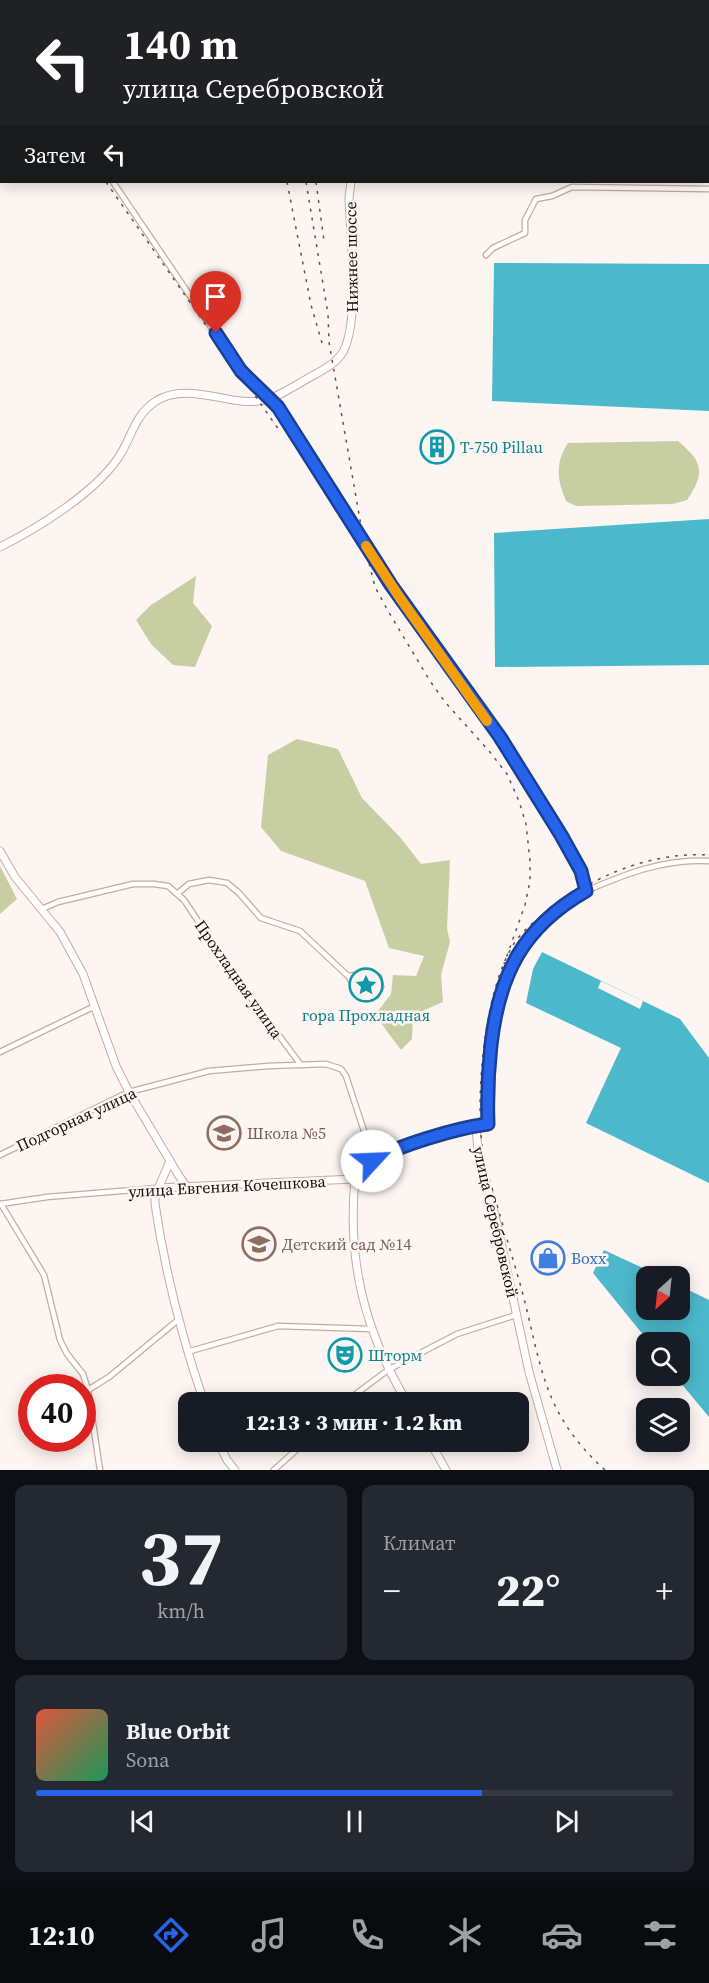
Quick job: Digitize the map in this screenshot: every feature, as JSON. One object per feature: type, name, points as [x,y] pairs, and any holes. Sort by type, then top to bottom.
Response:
[{"type":"street","points":[[114,183],[241,371],[272,399],[391,585],[500,737],[561,835],[581,871],[586,891]]},
{"type":"street","name":"Нижнее шоссе","points":[[272,399],[334,362],[349,340],[353,306],[349,198],[351,183]]},
{"type":"street","points":[[486,255],[493,248],[525,232],[525,220],[536,199],[552,196],[572,187],[709,189]]},
{"type":"street","points":[[0,547],[87,491],[118,458],[135,423],[145,410],[158,400],[169,395],[185,393],[242,401],[272,399]]},
{"type":"street","points":[[0,851],[15,877],[60,932],[83,974],[116,1065],[129,1092],[187,1187]]},
{"type":"street","name":"улица Серебровской","points":[[557,1470],[529,1372],[478,1151],[476,1127],[488,1124],[486,1084],[492,1033],[501,992],[510,966],[540,925],[567,902],[612,880],[667,862],[709,861]]},
{"type":"street","points":[[42,909],[58,902],[133,884],[168,886],[178,893],[189,884],[209,880],[227,884],[239,893],[261,918],[300,931],[348,976],[362,998],[376,996],[381,987],[379,978],[371,973],[348,976]]},
{"type":"street","name":"Прохладная улица","points":[[178,893],[236,978],[301,1065]]},
{"type":"street","points":[[0,1052],[95,1006]]},
{"type":"street","name":"Подгорная улица","points":[[0,1155],[129,1092],[210,1071],[326,1064],[341,1069],[346,1076],[357,1105],[372,1161]]},
{"type":"street","points":[[401,1392],[388,1370],[371,1329],[356,1264],[352,1206],[355,1179],[372,1161],[394,1150],[476,1127]]},
{"type":"street","points":[[170,1161],[158,1188],[154,1204],[178,1320],[201,1392]]},
{"type":"street","name":"улица Евгения Кочешкова","points":[[0,1204],[56,1196],[158,1188],[355,1179]]},
{"type":"street","points":[[0,1204],[44,1275],[60,1340],[67,1354],[83,1374]]},
{"type":"street","points":[[358,1392],[388,1370],[456,1334],[516,1315]]},
{"type":"street","points":[[96,1385],[178,1320]]},
{"type":"street","points":[[187,1352],[278,1326],[371,1329]]},
{"type":"street","points":[[96,1443],[100,1470]]},
{"type":"street","points":[[223,1452],[235,1470]]},
{"type":"street","points":[[274,1470],[294,1452]]},
{"type":"street","points":[[436,1452],[446,1470]]},
{"type":"green space","points":[[678,441],[693,456],[699,469],[697,482],[687,500],[673,504],[576,506],[566,501],[559,479],[559,465],[568,443]]},
{"type":"green space","points":[[196,576],[193,603],[212,626],[195,667],[173,665],[151,644],[136,620],[151,605]]},
{"type":"green space","points":[[297,739],[338,749],[362,798],[400,837],[421,864],[450,860],[447,929],[450,942],[441,975],[443,1002],[413,1015],[412,1039],[401,1050],[375,1015],[391,994],[393,975],[416,976],[424,956],[389,948],[365,881],[281,851],[261,827],[268,755]]},
{"type":"green space","points":[[0,866],[17,899],[0,914]]},
{"type":"water","points":[[494,263],[709,264],[709,411],[492,401]]},
{"type":"water","points":[[709,519],[709,665],[495,667],[494,533]]},
{"type":"water","points":[[542,952],[680,1019],[709,1058],[709,1183],[586,1123],[621,1048],[526,1003],[533,969]]},
{"type":"water","points":[[604,1250],[638,1266],[636,1266],[636,1320],[690,1320],[690,1291],[709,1300],[709,1417],[683,1386],[690,1386],[690,1332],[641,1332],[593,1273]]},
{"type":"pier","points":[[601,981],[643,1001],[640,1009],[598,988]]},
{"type":"railway","points":[[107,183],[279,430]]},
{"type":"railway","points":[[287,183],[311,305],[322,343]]},
{"type":"railway","points":[[306,183],[328,314],[329,342],[364,543],[375,587],[430,681],[445,702],[507,774],[526,824],[530,881],[525,905],[504,964]]},
{"type":"railway","points":[[316,183],[324,241]]},
{"type":"railway","points":[[605,1470],[584,1449],[568,1428],[547,1386],[485,1164],[480,1113],[488,1018],[504,963],[515,942],[552,908],[607,875],[646,861],[667,857],[709,855]]},
{"type":"slow traffic","points":[[366,546],[487,721]]},
{"type":"place","name":"T-750 Pillau","points":[[437,447]]},
{"type":"place","name":"гора Прохладная","points":[[366,985]]},
{"type":"place","name":"Школа №5","points":[[224,1133]]},
{"type":"place","name":"Детский сад №14","points":[[259,1244]]},
{"type":"place","name":"Boxx","points":[[548,1258]]},
{"type":"place","name":"Шторм","points":[[345,1355]]},
{"type":"route","points":[[216,333],[241,371],[278,407],[391,585],[500,737],[515,765],[561,835],[581,871],[586,891],[567,902],[540,925],[510,966],[501,992],[492,1033],[486,1084],[488,1124],[394,1150],[372,1161]]}]
